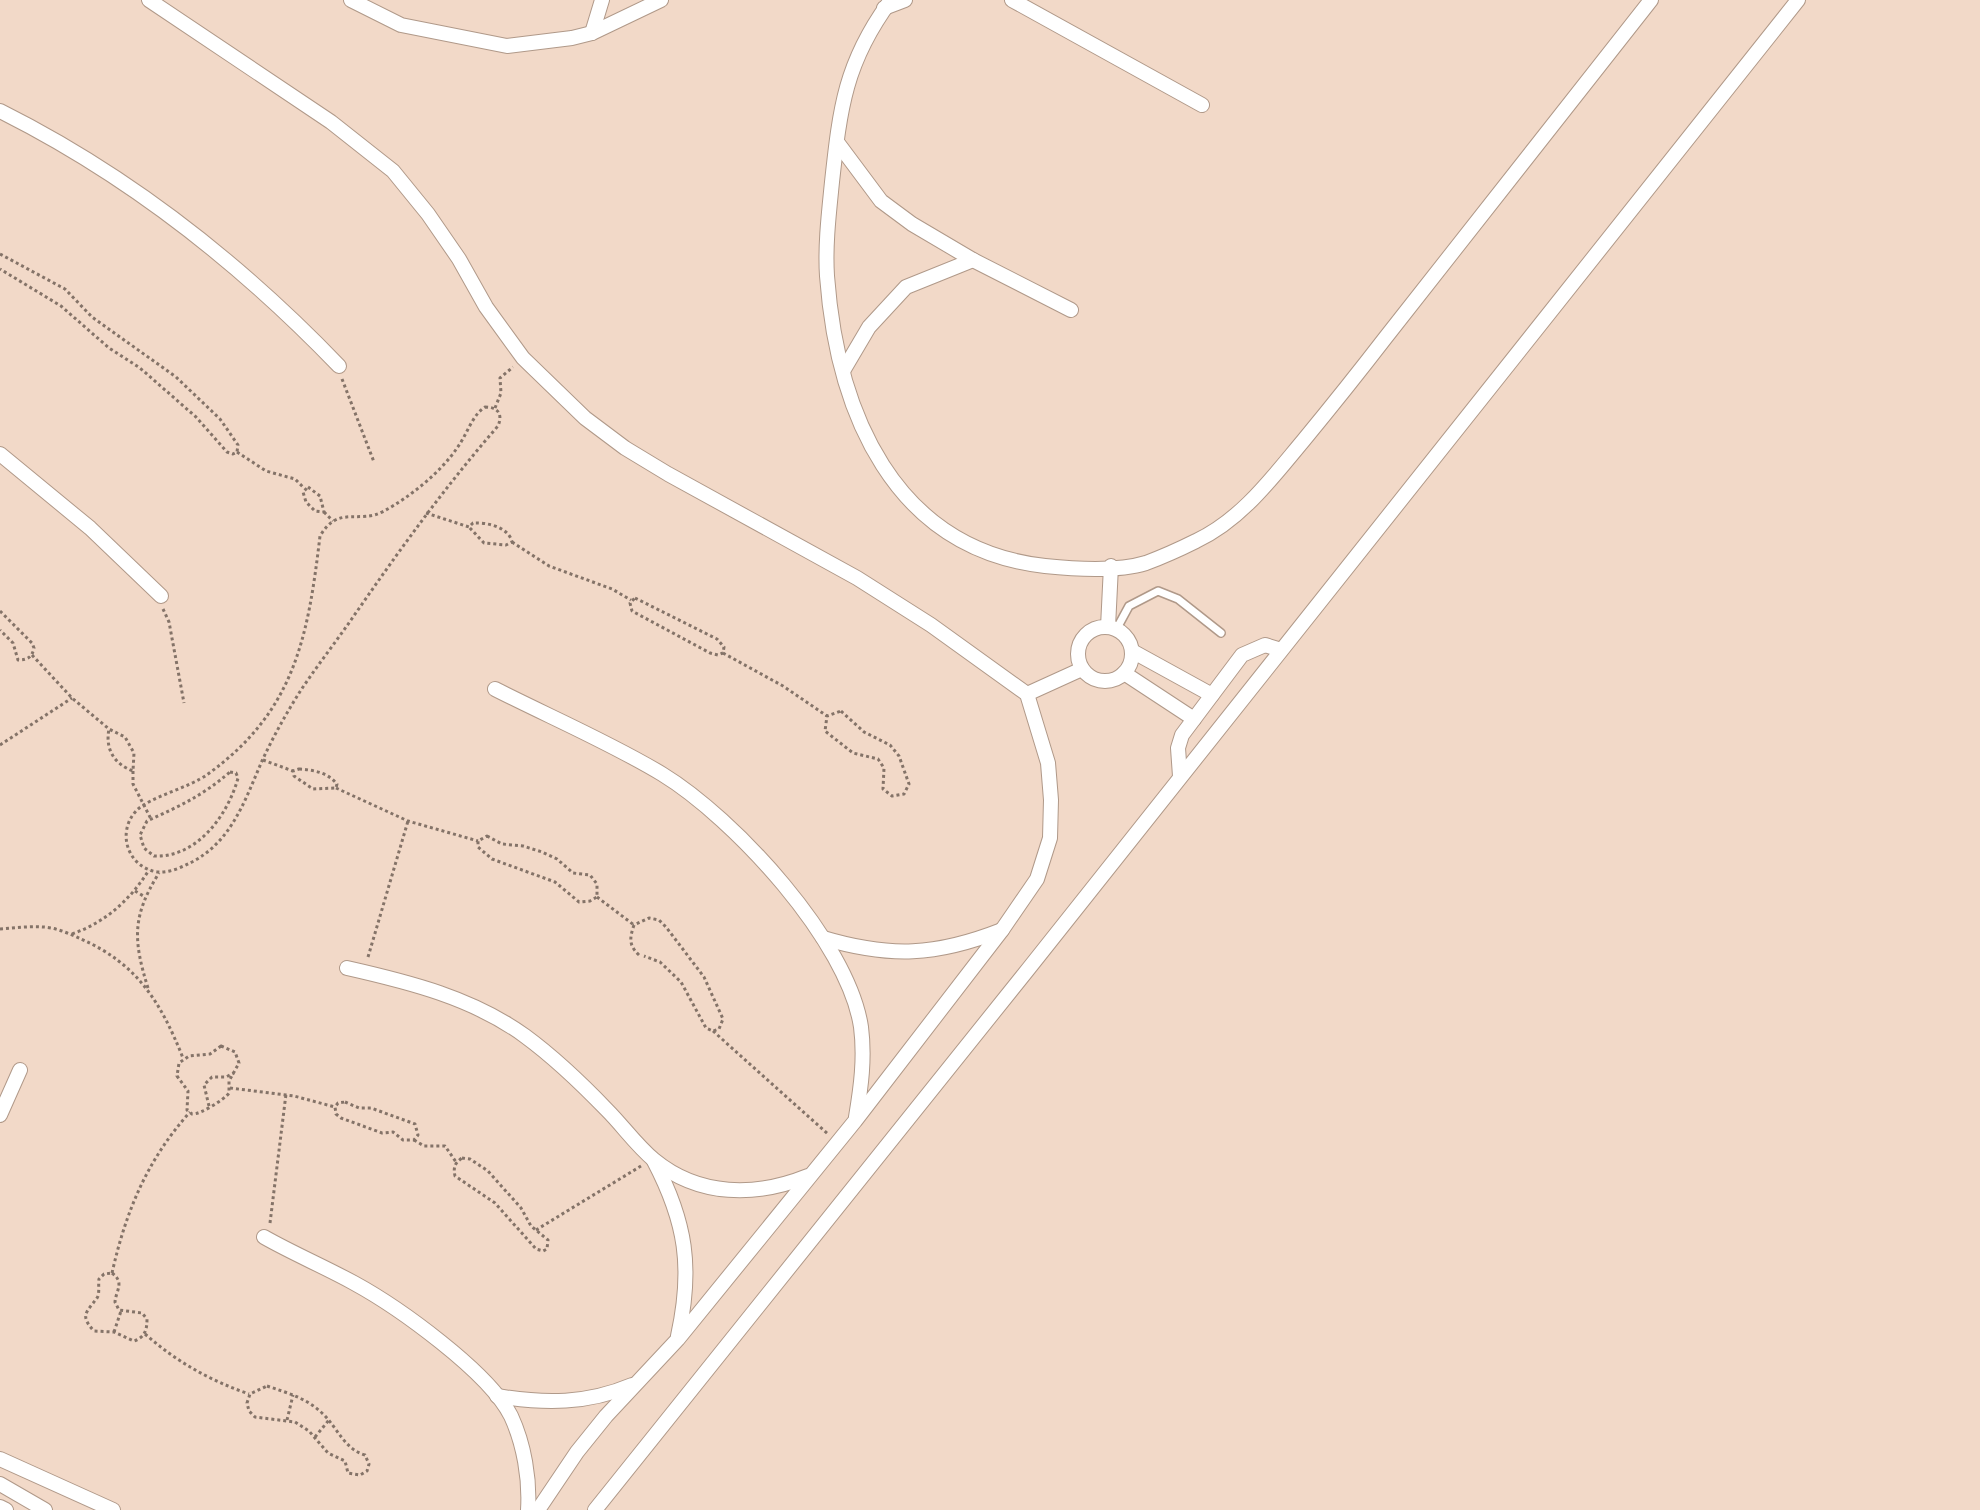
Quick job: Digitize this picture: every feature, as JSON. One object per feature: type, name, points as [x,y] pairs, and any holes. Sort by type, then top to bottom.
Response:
[{"type":"street","points":[[149,0],[331,122],[393,171],[428,214],[459,259],[486,307],[523,358],[585,418],[625,448],[857,578],[931,625],[1027,694],[1048,763],[1052,800],[1050,838],[1037,879],[1002,930],[855,1121],[678,1339],[577,1452],[538,1510]]},
{"type":"street","points":[[351,0],[401,25],[507,46],[572,38],[592,33],[661,0]]},
{"type":"street","points":[[592,33],[602,0]]},
{"type":"street","points":[[905,0],[888,4],[866,35],[848,76],[837,142],[827,273],[836,342],[856,417],[882,464],[923,516],[969,544],[1018,563],[1077,569],[1143,564],[1201,539],[1256,498],[1651,0]]},
{"type":"street","points":[[1012,0],[1202,105]]},
{"type":"street","points":[[595,1510],[920,1108],[1180,776],[1798,0]]},
{"type":"street","points":[[0,111],[81,156],[189,229],[288,314],[337,363]]},
{"type":"street","points":[[837,142],[881,201],[912,224],[973,260],[1071,310]]},
{"type":"street","points":[[843,371],[869,327],[906,287],[973,260]]},
{"type":"street","points":[[0,454],[90,528],[159,595]]},
{"type":"street","points":[[1111,567],[1112,628]]},
{"type":"street","points":[[1096,628],[1112,628],[1128,640],[1132,651],[1131,663],[1124,674],[1114,680],[1102,681],[1090,678],[1082,669],[1078,658],[1082,640],[1096,628]]},
{"type":"street","points":[[1180,776],[1179,741],[1242,655],[1265,645],[1281,650]]},
{"type":"street","points":[[1132,651],[1212,695]]},
{"type":"street","points":[[1027,694],[1082,669]]},
{"type":"street","points":[[1124,674],[1194,719]]},
{"type":"street","points":[[495,689],[662,774],[708,809],[750,849],[789,892],[823,938],[847,979],[861,1026],[863,1073],[855,1121]]},
{"type":"street","points":[[823,938],[858,948],[895,953],[932,951],[968,944],[1002,930]]},
{"type":"street","points":[[347,968],[394,978],[439,992],[483,1012],[524,1035],[581,1084],[653,1159],[679,1177],[704,1187],[731,1191],[767,1189],[810,1175]]},
{"type":"street","points":[[0,1115],[20,1070]]},
{"type":"street","points":[[653,1159],[672,1196],[683,1230],[687,1267],[685,1303],[678,1339]]},
{"type":"street","points":[[266,1239],[357,1284],[395,1308],[431,1334],[497,1396],[510,1415],[524,1459],[528,1510]]},
{"type":"street","points":[[497,1396],[545,1402],[569,1402],[592,1399],[637,1383]]},
{"type":"street","points":[[0,1459],[113,1510]]},
{"type":"street","points":[[0,1484],[45,1510]]},
{"type":"street","points":[[0,1507],[6,1510]]},
{"type":"lane","points":[[1112,628],[1129,606],[1158,591],[1178,599],[1221,633]]},
{"type":"path","points":[[0,254],[65,289],[92,316],[176,377],[220,418],[238,445],[237,452]]},
{"type":"path","points":[[0,269],[61,306],[109,348],[140,368],[168,392],[196,417],[227,452],[231,454],[237,452]]},
{"type":"path","points":[[495,409],[501,393],[500,378],[523,358]]},
{"type":"path","points":[[337,363],[374,462]]},
{"type":"path","points":[[485,407],[495,409],[501,419],[498,426],[426,513],[301,690],[263,760],[244,805],[220,841],[201,857],[182,868],[159,872],[138,864],[132,856],[125,833],[129,821],[143,805],[181,790],[223,763],[258,728],[272,709],[293,671],[303,645],[320,536],[333,521],[349,516],[369,516],[392,506],[439,470],[457,450],[478,411],[485,407]]},
{"type":"path","points":[[237,452],[266,471],[295,479],[304,488],[308,487],[317,492],[324,512],[333,521]]},
{"type":"path","points":[[304,488],[303,492],[310,507],[315,511],[324,512]]},
{"type":"path","points":[[426,513],[470,527],[484,543],[506,545],[512,542]]},
{"type":"path","points":[[470,527],[472,523],[489,524],[508,534],[512,542],[549,566],[612,589],[631,600],[639,598],[717,639],[724,647],[723,653]]},
{"type":"path","points":[[159,595],[169,622],[184,703]]},
{"type":"path","points":[[631,600],[632,611],[710,653],[718,656],[723,653]]},
{"type":"path","points":[[0,610],[32,643],[34,648],[32,655],[27,660],[18,660],[12,642],[0,630]]},
{"type":"path","points":[[723,653],[783,686],[827,716]]},
{"type":"path","points":[[32,655],[72,698],[108,729],[120,733],[129,742],[134,753],[133,784],[151,819]]},
{"type":"path","points":[[0,745],[72,698]]},
{"type":"path","points":[[836,711],[847,714],[864,732],[890,745],[899,756],[909,778],[909,784],[903,794],[892,796],[883,789],[884,768],[878,759],[853,753],[832,738],[824,726],[827,716],[836,711]]},
{"type":"path","points":[[108,729],[108,744],[114,758],[133,771]]},
{"type":"path","points":[[263,760],[293,771],[298,769],[322,772],[333,780],[336,788]]},
{"type":"path","points":[[293,771],[297,779],[313,789],[336,788],[408,821],[478,841],[487,836],[502,844],[523,846],[549,854],[573,873],[590,875],[597,884],[597,897]]},
{"type":"path","points":[[230,772],[236,773],[238,778],[230,804],[216,824],[179,851],[154,856],[144,848],[141,842],[142,829],[151,819],[189,803],[219,784],[230,772]]},
{"type":"path","points":[[364,972],[408,821]]},
{"type":"path","points":[[478,841],[479,850],[492,859],[555,882],[579,902],[590,901],[597,897]]},
{"type":"path","points":[[70,934],[97,922],[115,910],[135,891],[149,870]]},
{"type":"path","points":[[149,990],[137,949],[137,922],[145,897],[159,872]]},
{"type":"path","points":[[135,891],[145,897]]},
{"type":"path","points":[[597,897],[634,925]]},
{"type":"path","points":[[634,925],[649,918],[659,920],[679,943],[704,977],[718,1004],[722,1024],[713,1031]]},
{"type":"path","points":[[634,925],[630,944],[639,955]]},
{"type":"path","points":[[0,929],[44,927],[70,934],[117,959],[149,990],[167,1018],[183,1058]]},
{"type":"path","points":[[644,956],[660,962],[681,982],[703,1025],[713,1031],[837,1143]]},
{"type":"path","points":[[221,1046],[229,1047],[238,1056],[239,1063],[236,1072],[229,1081],[230,1088],[227,1096],[209,1106],[199,1115],[190,1112],[186,1103],[188,1091],[177,1076],[179,1063],[183,1058],[210,1054],[221,1046]]},
{"type":"path","points":[[209,1106],[204,1089],[207,1082],[212,1077],[226,1077],[236,1072]]},
{"type":"path","points":[[230,1088],[286,1094],[335,1107],[345,1102],[359,1108],[371,1108],[415,1124],[418,1135],[414,1140]]},
{"type":"path","points":[[266,1239],[286,1094]]},
{"type":"path","points":[[335,1107],[336,1114],[341,1118],[382,1133],[393,1132],[404,1140],[414,1140],[424,1146],[445,1146],[456,1162]]},
{"type":"path","points":[[112,1274],[128,1210],[140,1184],[165,1142],[190,1112]]},
{"type":"path","points":[[470,1159],[480,1164],[521,1208],[536,1230],[548,1240],[549,1245],[543,1251],[536,1249],[495,1203],[455,1176],[456,1162],[470,1159]]},
{"type":"path","points":[[536,1230],[653,1159]]},
{"type":"path","points":[[114,1332],[121,1311],[116,1302],[120,1286],[118,1278],[112,1274],[105,1274],[99,1279],[98,1298],[86,1310],[86,1320],[94,1331],[114,1332],[134,1341],[145,1334],[147,1319],[142,1313],[121,1311]]},
{"type":"path","points":[[145,1334],[163,1350],[202,1376],[250,1394],[267,1386],[308,1402],[329,1420],[352,1451],[365,1455],[369,1464],[367,1471],[360,1475],[348,1473],[345,1461],[328,1453],[302,1426],[287,1420],[255,1418],[249,1411],[247,1403],[250,1394]]},
{"type":"path","points":[[287,1420],[293,1395]]},
{"type":"path","points":[[315,1437],[329,1420]]}]
